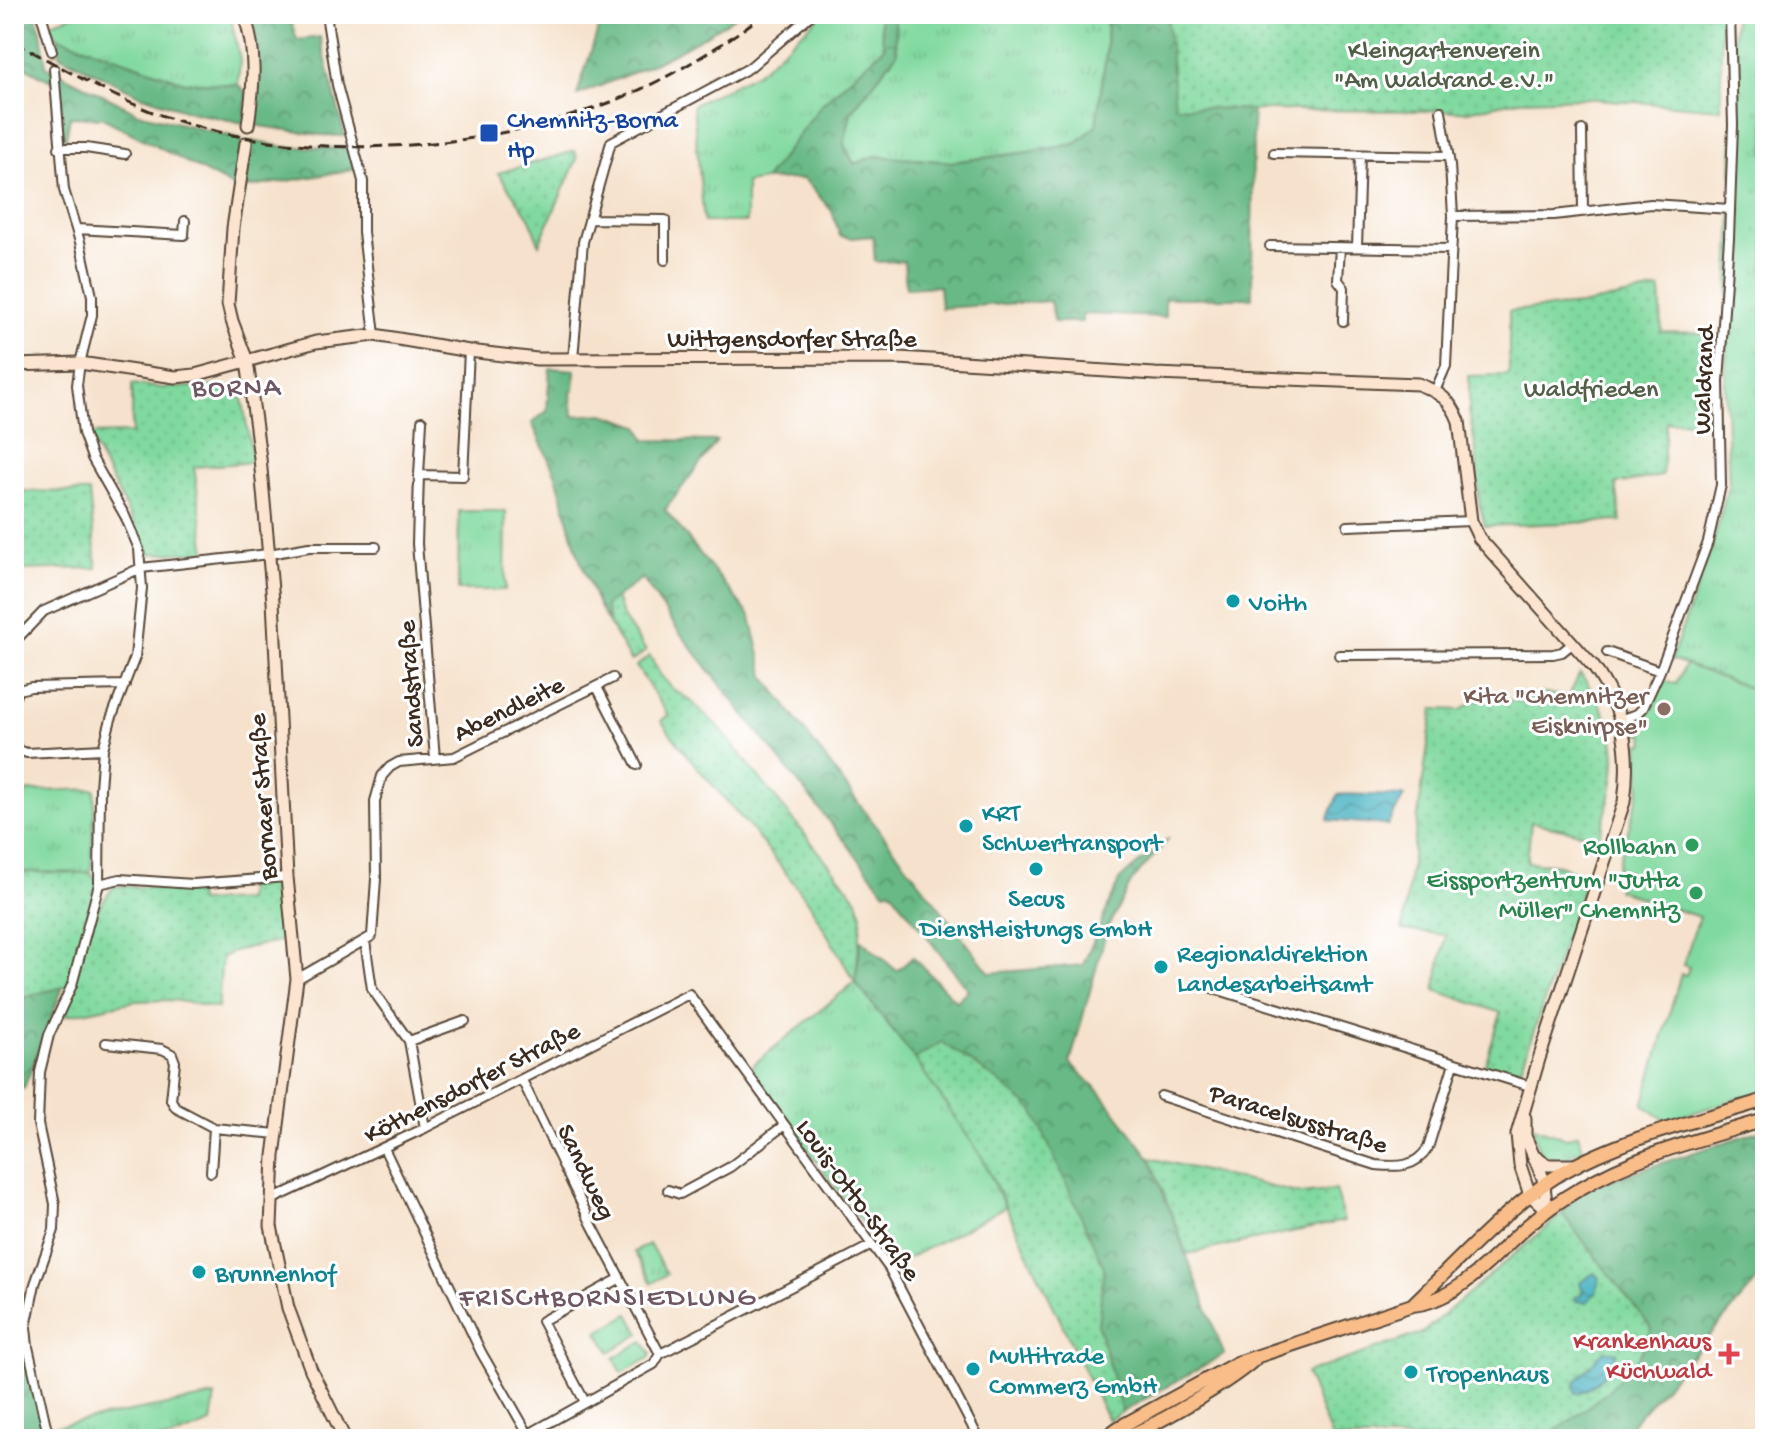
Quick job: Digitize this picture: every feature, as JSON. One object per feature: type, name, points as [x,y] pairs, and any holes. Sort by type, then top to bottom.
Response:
[{"type":"main road","points":[[1412,1305],[1530,1195],[1578,1164],[1657,1133],[1765,1100]]},
{"type":"main road","points":[[1103,1439],[1140,1423],[1210,1383],[1242,1370],[1256,1358],[1448,1294],[1547,1210],[1581,1188],[1646,1157],[1765,1120]]},
{"type":"main road","points":[[1119,1439],[1140,1423]]},
{"type":"street","points":[[41,14],[52,51]]},
{"type":"street","points":[[244,14],[255,66],[248,125]]},
{"type":"street","points":[[326,14],[337,85],[363,181],[363,232],[375,335]]},
{"type":"street","points":[[573,359],[583,242],[611,142],[749,68],[812,14]]},
{"type":"street","name":"Waldrand","points":[[1621,719],[1637,714],[1643,708],[1660,671],[1708,542],[1721,485],[1719,381],[1733,125],[1730,14]]},
{"type":"street","points":[[49,1439],[26,1327],[35,1284],[54,1230],[55,1204],[38,1124],[40,1072],[49,1035],[72,985],[99,884],[103,749],[135,657],[142,588],[139,549],[83,433],[77,385],[92,315],[92,296],[77,229],[64,190],[54,69]]},
{"type":"street","points":[[1441,111],[1453,216],[1446,366],[1435,391],[1453,406],[1459,421],[1471,521],[1492,555],[1605,682],[1621,719],[1628,771],[1624,802],[1517,1134],[1517,1149],[1530,1195],[1547,1210]]},
{"type":"street","points":[[1582,130],[1583,211]]},
{"type":"street","name":"Bornaer Straße","points":[[246,143],[233,228],[229,313],[247,361],[257,427],[269,554],[287,877],[297,979],[277,1134],[270,1201],[271,1226],[288,1308],[311,1370],[345,1439]]},
{"type":"street","points":[[59,148],[86,148],[125,154]]},
{"type":"street","points":[[1274,153],[1448,156]]},
{"type":"street","points":[[1357,247],[1360,155]]},
{"type":"street","points":[[1453,216],[1518,217],[1651,204],[1730,209]]},
{"type":"street","points":[[590,219],[665,220],[665,260]]},
{"type":"street","points":[[77,229],[184,235],[185,221]]},
{"type":"street","points":[[1270,246],[1451,249]]},
{"type":"street","points":[[1340,247],[1338,280],[1344,288],[1343,321]]},
{"type":"street","name":"Wittgensdorfer Straße","points":[[14,365],[80,363],[175,377],[195,375],[316,342],[346,336],[375,335],[537,359],[899,358],[1155,374],[1418,384],[1435,391]]},
{"type":"street","points":[[419,475],[463,476],[469,351]]},
{"type":"street","name":"Sandstraße","points":[[422,421],[417,544],[435,758],[399,762],[382,776],[375,801],[376,879],[372,936],[365,941],[372,989],[409,1041],[425,1128]]},
{"type":"street","points":[[1348,526],[1471,521]]},
{"type":"street","points":[[14,642],[44,611],[141,568],[309,547],[376,547]]},
{"type":"street","points":[[1339,655],[1553,654],[1562,652],[1573,643]]},
{"type":"street","points":[[1607,652],[1660,671]]},
{"type":"street","name":"Abendleite","points":[[435,758],[454,757],[613,678]]},
{"type":"street","points":[[14,699],[18,690],[31,687],[125,685]]},
{"type":"street","name":"Abendleite","points":[[597,687],[637,765]]},
{"type":"street","points":[[14,728],[14,742],[18,750],[27,753],[103,749]]},
{"type":"street","points":[[99,884],[120,879],[193,884],[287,877]]},
{"type":"street","points":[[297,979],[365,941]]},
{"type":"street","points":[[1212,988],[1530,1086]]},
{"type":"street","name":"Köthensdorfer Straße","points":[[270,1201],[425,1128],[689,994]]},
{"type":"street","name":"Louis-Otto-Straße","points":[[689,994],[904,1293],[979,1439]]},
{"type":"street","points":[[409,1041],[465,1021]]},
{"type":"street","points":[[106,1043],[162,1049],[172,1054],[175,1062],[171,1100],[176,1108],[214,1128],[277,1134]]},
{"type":"street","name":"Paracelsusstraße","points":[[1161,1096],[1376,1165],[1405,1166],[1422,1157],[1428,1148],[1454,1063]]},
{"type":"street","name":"Sandweg","points":[[522,1080],[619,1279],[660,1354]]},
{"type":"street","points":[[1525,1109],[1525,1136],[1544,1186],[1547,1210]]},
{"type":"street","points":[[668,1190],[680,1194],[717,1175],[783,1126]]},
{"type":"street","points":[[211,1172],[214,1128]]},
{"type":"street","points":[[384,1148],[524,1436],[654,1364],[660,1354],[872,1245]]},
{"type":"street","points":[[1531,1154],[1547,1165],[1578,1164]]},
{"type":"street","points":[[585,1402],[542,1321],[619,1279]]},
{"type":"green space","points":[[14,14],[35,14],[46,66],[138,113],[242,139],[237,189],[103,118],[70,117],[64,149],[60,86],[14,61]]},
{"type":"green space","points":[[77,14],[230,14],[240,60],[238,85],[185,82],[58,37],[48,24]]},
{"type":"green space","points":[[247,14],[320,14],[290,18],[297,40],[320,37],[345,136],[252,125]]},
{"type":"green space","points":[[603,14],[738,14],[660,60],[577,95]]},
{"type":"green space","points":[[822,14],[879,14],[885,48],[822,104],[765,180],[746,183],[746,222],[704,222],[693,105],[757,73]]},
{"type":"green space","points":[[879,14],[894,14],[897,53],[851,112],[844,145],[854,164],[875,156],[952,162],[1075,144],[1096,126],[1106,54],[1107,14],[1167,14],[1176,106],[1253,110],[1252,298],[1165,298],[1165,317],[1082,314],[1082,322],[1054,322],[1050,301],[941,308],[939,286],[906,288],[904,261],[875,262],[873,236],[840,236],[832,211],[804,179],[765,180],[822,104],[884,48]]},
{"type":"green space","points":[[894,14],[1107,14],[1106,54],[1096,127],[1075,144],[1028,152],[952,162],[875,156],[854,164],[844,145],[851,112],[897,53]]},
{"type":"green space","name":"Kleingartenverein \"Am Waldrand e.V.\"","points":[[1167,14],[1721,14],[1721,109],[1584,98],[1519,100],[1468,111],[1253,110],[1175,106]]},
{"type":"green space","points":[[1734,14],[1765,14],[1765,694],[1671,659],[1713,544],[1729,483],[1725,387],[1732,208]]},
{"type":"green space","points":[[58,37],[185,82],[238,85],[247,93],[244,123],[190,112],[140,95],[59,55]]},
{"type":"green space","points":[[251,141],[285,147],[351,148],[358,169],[241,189]]},
{"type":"green space","points":[[575,151],[577,159],[539,244],[530,219],[498,173]]},
{"type":"green space","name":"Waldfrieden","points":[[1660,289],[1662,332],[1715,333],[1712,421],[1666,422],[1662,476],[1616,484],[1621,521],[1485,526],[1479,502],[1476,450],[1469,411],[1469,376],[1509,375],[1509,311],[1581,305]]},
{"type":"green space","points":[[550,368],[575,370],[574,390],[571,392],[573,416],[604,414],[639,426],[646,440],[717,441],[665,510],[751,617],[765,677],[990,973],[1083,965],[1120,879],[1169,838],[1132,881],[1107,929],[1070,1063],[1100,1092],[1150,1158],[1224,1354],[1122,1412],[1098,1325],[1104,1267],[943,1043],[915,1059],[855,982],[861,940],[897,971],[913,957],[956,1001],[968,990],[890,889],[885,892],[679,632],[642,578],[616,598],[622,616],[646,651],[631,661],[598,605],[578,555],[556,475],[532,423],[547,411]]},
{"type":"green space","points":[[132,384],[162,388],[220,386],[241,391],[253,462],[194,467],[206,552],[149,554],[88,434],[132,433]]},
{"type":"green space","points":[[14,491],[89,492],[97,568],[14,570]]},
{"type":"green space","points":[[459,511],[506,511],[505,590],[458,590]]},
{"type":"green space","points":[[616,598],[622,616],[646,651],[631,661],[610,625],[605,606]]},
{"type":"green space","points":[[650,656],[661,676],[673,689],[690,700],[721,730],[857,899],[862,915],[855,982],[808,901],[661,721],[668,715],[636,666]]},
{"type":"green space","name":"Eissportzentrum \"Jutta Müller\" Chemnitz","points":[[1685,664],[1765,694],[1765,1090],[1667,1121],[1643,1105],[1681,974],[1686,975],[1689,967],[1683,965],[1699,917],[1617,890],[1624,872],[1617,868],[1640,789],[1639,745],[1645,743],[1644,734],[1638,735],[1637,725],[1648,715],[1664,681],[1676,684]]},
{"type":"green space","points":[[1580,673],[1595,695],[1612,734],[1615,752],[1611,790],[1599,837],[1531,822],[1527,862],[1560,865],[1586,878],[1523,1063],[1519,1071],[1510,1074],[1485,1065],[1501,1013],[1435,990],[1446,935],[1402,930],[1433,709],[1461,710],[1476,700],[1525,701],[1536,693],[1569,696]]},
{"type":"green space","points":[[95,789],[91,873],[14,872],[14,792]]},
{"type":"green space","points":[[14,872],[91,873],[99,884],[92,917],[114,886],[197,889],[198,902],[246,900],[247,882],[279,879],[284,940],[237,950],[222,957],[218,1008],[173,1000],[135,1001],[65,1016],[72,985],[14,999]]},
{"type":"green space","points":[[855,982],[915,1059],[982,1157],[1005,1207],[894,1266],[748,1069]]},
{"type":"green space","points":[[63,987],[24,1088],[14,1087],[14,999]]},
{"type":"green space","points":[[942,1042],[1033,1110],[1104,1267],[1098,1325],[1122,1412],[1108,1420],[982,1157],[915,1059]]},
{"type":"green space","points":[[1534,1127],[1566,1138],[1578,1134],[1583,1149],[1564,1158],[1549,1158],[1538,1148]]},
{"type":"green space","points":[[1765,1129],[1765,1272],[1622,1435],[1625,1439],[1546,1439],[1608,1391],[1652,1329],[1562,1214],[1577,1191]]},
{"type":"green space","points":[[1150,1158],[1301,1194],[1335,1190],[1344,1221],[1187,1254]]},
{"type":"green space","points":[[1562,1214],[1652,1329],[1639,1357],[1608,1391],[1546,1439],[1332,1439],[1306,1373],[1422,1333]]},
{"type":"green space","points":[[649,1244],[667,1274],[652,1283],[634,1252]]},
{"type":"green space","points":[[629,1314],[640,1334],[610,1352],[598,1332]]},
{"type":"green space","points":[[19,1330],[46,1439],[14,1439],[14,1335]]},
{"type":"green space","points":[[643,1341],[651,1354],[649,1358],[622,1373],[614,1358]]},
{"type":"green space","points":[[215,1396],[211,1423],[170,1439],[46,1439],[44,1428]]},
{"type":"water","points":[[1338,794],[1404,796],[1388,825],[1328,820]]},
{"type":"water","points":[[1594,1273],[1599,1278],[1596,1292],[1587,1302],[1576,1301],[1575,1297],[1583,1291],[1580,1283]]},
{"type":"water","points":[[1605,1350],[1617,1353],[1610,1365],[1589,1388],[1576,1393],[1576,1381]]},
{"type":"tunnel","points":[[52,51],[54,69]]},
{"type":"railway","points":[[14,42],[126,101],[166,117],[269,141],[323,146],[378,146],[487,136],[589,110],[635,92],[680,69],[764,14]]},
{"type":"place","name":"Chemnitz-Borna Hp","points":[[489,133]]},
{"type":"place","name":"Voith","points":[[1233,601]]},
{"type":"place","name":"Kita \"Chemnitzer Eisknirpse\"","points":[[1664,709]]},
{"type":"place","name":"KRT Schwertransport","points":[[966,826]]},
{"type":"place","name":"Rollbahn","points":[[1692,845]]},
{"type":"place","name":"Secus Dienstleistungs GmbH","points":[[1036,869]]},
{"type":"place","name":"Eissportzentrum \"Jutta Müller\" Chemnitz","points":[[1696,893]]},
{"type":"place","name":"Regionaldirektion Landesarbeitsamt","points":[[1161,967]]},
{"type":"place","name":"Brunnenhof","points":[[199,1272]]},
{"type":"place","name":"Krankenhaus Küchwald","points":[[1729,1354]]},
{"type":"place","name":"Multitrade Commerz GmbH","points":[[973,1369]]},
{"type":"place","name":"Tropenhaus","points":[[1411,1372]]},
{"type":"district","name":"BORNA","points":[[237,385]]},
{"type":"district","name":"FRISCHBORNSIEDLUNG","points":[[608,1295]]}]
